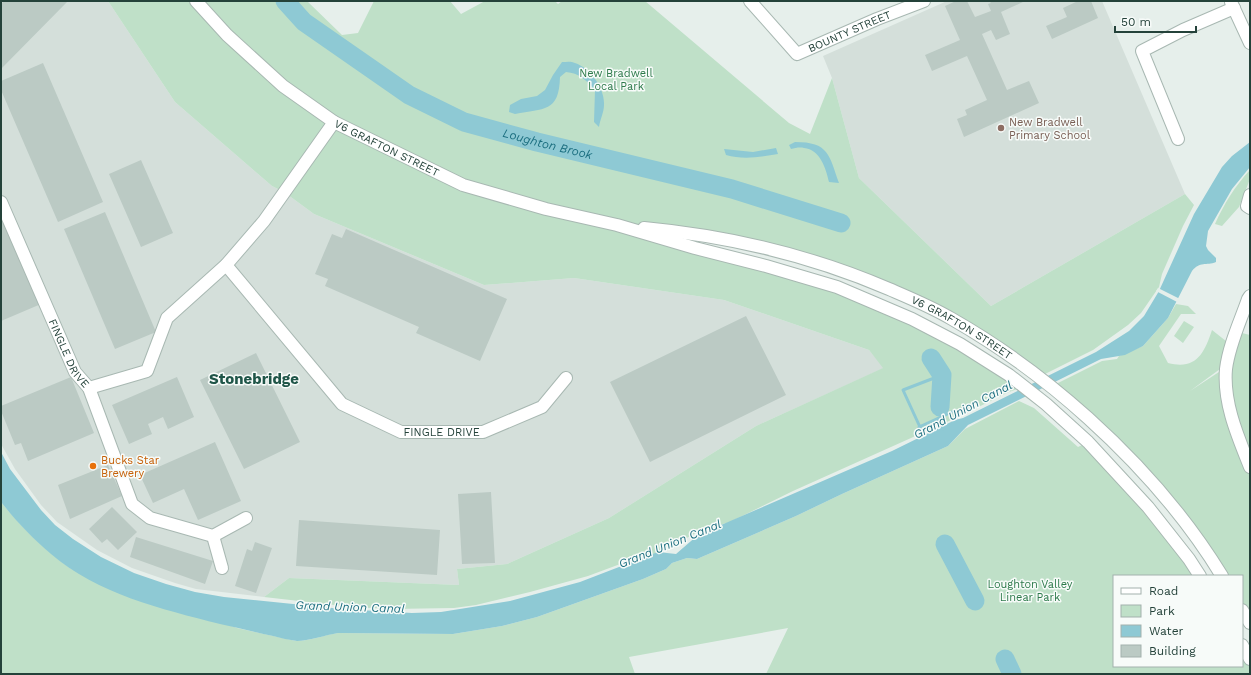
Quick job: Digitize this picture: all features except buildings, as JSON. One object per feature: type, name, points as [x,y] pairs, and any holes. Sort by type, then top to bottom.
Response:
[{"type":"street","name":"V6 GRAFTON STREET","points":[[196,1],[227,35],[284,86],[334,122],[463,185],[546,209],[617,225],[837,287],[912,319],[960,344],[1008,375],[1046,404],[1088,442],[1148,507],[1189,559],[1199,575]]},
{"type":"street","name":"BOUNTY STREET","points":[[750,1],[797,54],[924,1]]},
{"type":"street","points":[[1178,139],[1142,52],[1233,5],[1250,43]]},
{"type":"street","name":"FINGLE DRIVE","points":[[1,202],[75,372],[89,388],[147,371],[167,318],[226,265],[266,218],[334,122]]},
{"type":"street","name":"V6 GRAFTON STREET","points":[[617,225],[694,233],[747,243],[804,258],[861,277],[918,301],[952,319],[1032,370],[1118,444],[1166,499],[1207,552],[1221,575]]},
{"type":"street","name":"FINGLE DRIVE","points":[[226,265],[342,404],[401,432],[483,432],[542,407],[566,378]]},
{"type":"street","points":[[1250,296],[1231,345],[1226,369],[1226,389],[1230,410],[1237,433],[1250,467]]},
{"type":"street","points":[[89,388],[132,504],[150,518],[213,536],[246,518]]},
{"type":"street","points":[[213,536],[222,568]]},
{"type":"street","points":[[1243,612],[1250,623]]},
{"type":"street","points":[[1243,647],[1250,659]]},
{"type":"shaded area","points":[[1,1],[108,1],[175,102],[272,186],[284,192],[314,214],[484,285],[574,278],[724,300],[869,350],[884,368],[756,426],[609,518],[507,564],[457,569],[459,585],[289,578],[264,597],[196,589],[132,568],[97,550],[57,522],[41,505],[15,469],[1,444]]},
{"type":"shaded area","name":"New Bradwell Primary School","points":[[947,1],[1102,1],[1185,194],[991,306],[859,178],[832,78],[823,56]]},
{"type":"green space","name":"New Bradwell Local Park","points":[[108,1],[307,1],[342,35],[358,33],[374,1],[450,1],[461,14],[485,1],[555,1],[558,4],[562,1],[645,1],[789,123],[810,134],[832,78],[859,178],[991,306],[1185,194],[1194,205],[1162,274],[1159,287],[1141,313],[1128,325],[1093,350],[1035,379],[952,319],[804,258],[621,225],[740,255],[912,319],[1026,386],[1009,392],[960,416],[793,491],[730,522],[702,530],[664,548],[653,556],[631,560],[588,576],[476,605],[454,608],[391,609],[352,607],[264,597],[289,578],[459,585],[457,569],[507,564],[609,518],[756,426],[883,368],[869,350],[724,300],[574,278],[484,285],[314,214],[284,192],[272,186],[175,102]]},
{"type":"green space","points":[[1250,170],[1250,179],[1239,207],[1222,226],[1215,224],[1222,209],[1239,182]]},
{"type":"green space","points":[[1176,304],[1188,306],[1196,314],[1181,314],[1159,346],[1168,363],[1178,365],[1186,364],[1198,358],[1206,346],[1212,330],[1231,345],[1220,369],[1190,391],[1222,370],[1242,333],[1250,335],[1250,623],[1243,612],[1243,575],[1221,575],[1161,493],[1050,387],[1102,361],[1117,359],[1119,356],[1143,346],[1168,318]]},
{"type":"green space","points":[[1184,321],[1194,327],[1183,343],[1174,336]]},
{"type":"green space","name":"Loughton Valley Linear Park","points":[[1019,401],[1034,408],[1078,447],[1088,442],[1199,575],[1113,575],[1113,667],[1243,667],[1243,647],[1250,659],[1250,674],[766,674],[788,628],[629,657],[635,674],[1,674],[1,502],[34,538],[71,569],[237,628],[296,641],[338,633],[453,634],[502,626],[537,617],[643,579],[666,569],[672,563],[687,558],[697,559],[796,516],[948,446],[965,429]]},
{"type":"water","points":[[562,62],[572,62],[581,66],[586,69],[596,80],[604,99],[599,127],[594,122],[595,90],[582,78],[575,74],[566,72],[560,77],[557,97],[548,107],[515,114],[509,112],[510,105],[521,99],[537,96],[545,90]]},
{"type":"water","points":[[795,142],[815,144],[826,152],[833,165],[839,183],[829,182],[821,160],[810,149],[791,149],[789,145]]},
{"type":"water","points":[[1250,142],[1250,167],[1232,189],[1208,231],[1206,246],[1216,258],[1216,262],[1200,265],[1192,271],[1168,318],[1143,346],[1125,355],[1101,359],[968,425],[948,446],[796,516],[697,559],[687,558],[672,563],[666,569],[643,579],[537,617],[502,626],[453,634],[338,633],[301,641],[285,639],[220,624],[153,606],[110,590],[89,580],[69,568],[37,542],[1,502],[1,452],[10,469],[41,510],[55,525],[73,539],[101,557],[134,573],[195,592],[224,597],[342,609],[412,613],[441,612],[510,601],[580,582],[658,552],[676,554],[698,535],[892,451],[955,420],[963,418],[1096,352],[1129,331],[1144,316],[1159,291],[1194,214],[1222,167],[1232,156]]},
{"type":"water","points":[[776,148],[778,154],[745,158],[726,155],[724,149],[753,152]]},
{"type":"pier","points":[[1158,288],[1180,299],[1179,303],[1156,291]]},
{"type":"waterway","name":"Loughton Brook","points":[[285,1],[304,22],[409,95],[464,122],[537,142],[732,189],[841,223]]},
{"type":"waterway","name":"Loughton Brook","points":[[931,358],[942,375],[940,407]]},
{"type":"waterway","name":"Grand Union Canal","points":[[925,438],[903,390],[942,375]]},
{"type":"waterway","name":"Loughton Brook","points":[[919,427],[954,411]]},
{"type":"waterway","name":"Loughton Brook","points":[[937,419],[943,429]]},
{"type":"waterway","name":"Loughton Brook","points":[[945,544],[975,601]]},
{"type":"waterway","name":"Loughton Brook","points":[[1005,659],[1012,674]]},
{"type":"place","name":"New Bradwell Primary School","points":[[1001,128]]},
{"type":"place","name":"Bucks Star Brewery","points":[[93,466]]},
{"type":"district","name":"Stonebridge","points":[[254,379]]}]
